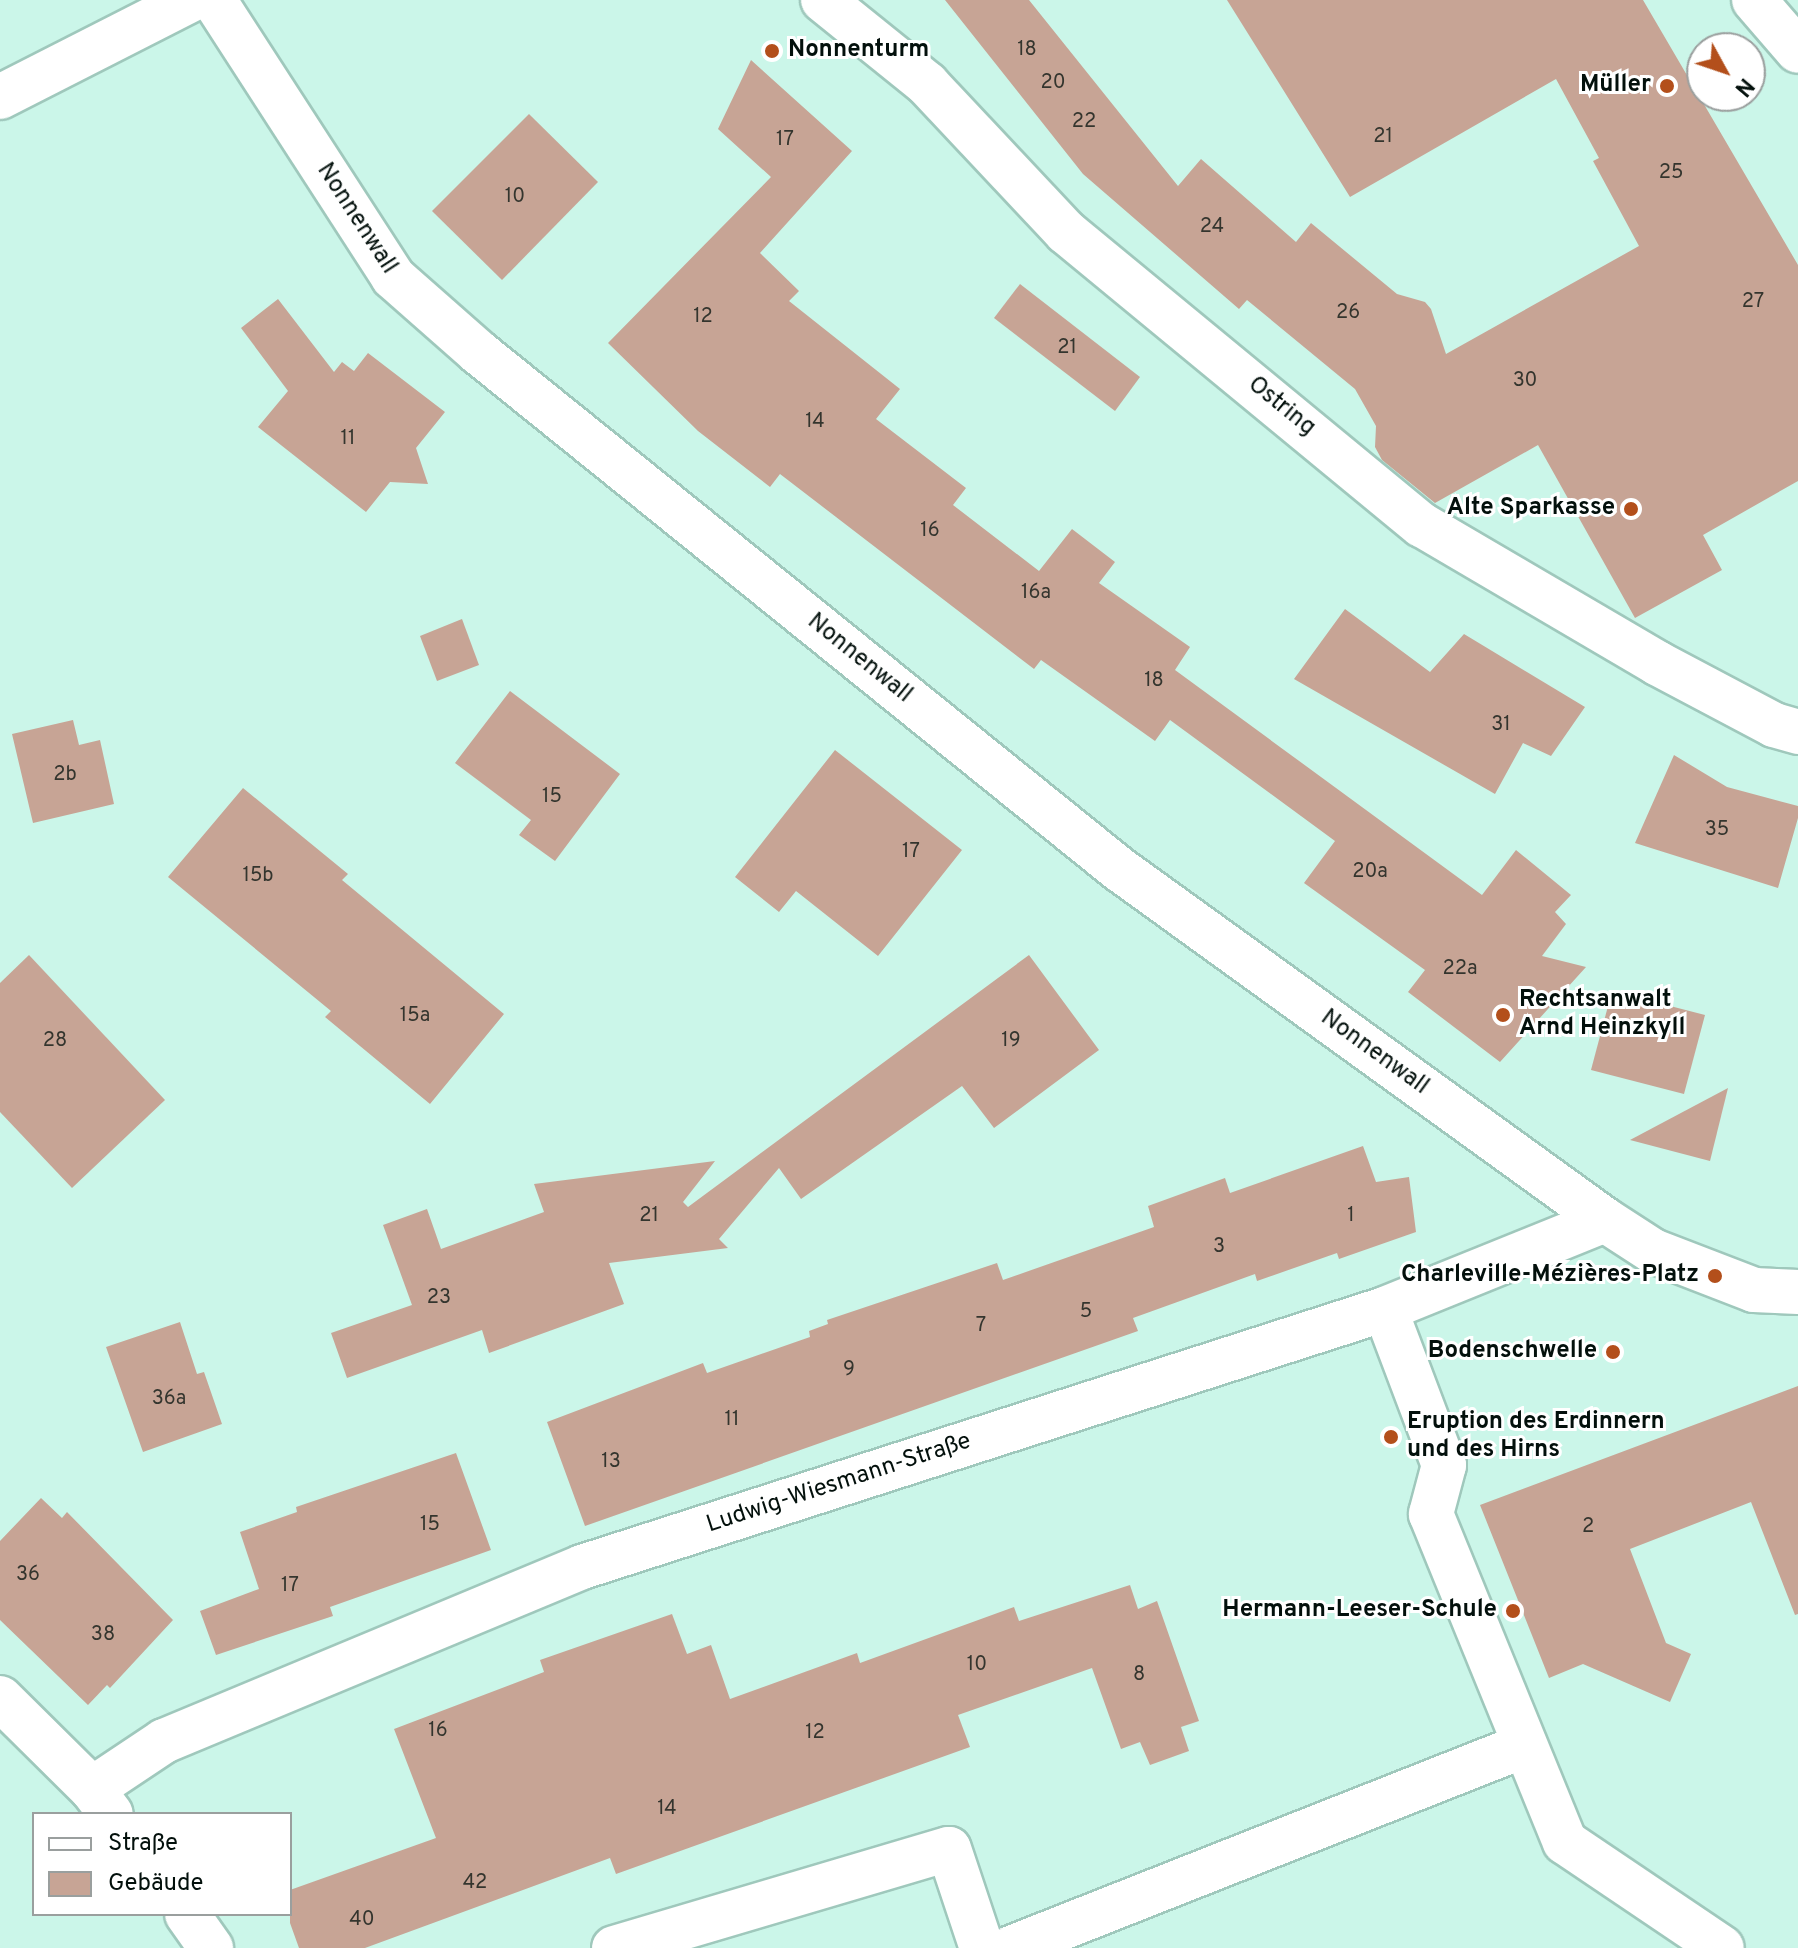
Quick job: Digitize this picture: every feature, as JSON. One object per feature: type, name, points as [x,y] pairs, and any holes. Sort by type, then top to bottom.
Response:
[{"type":"street","points":[[0,97],[190,0]]},
{"type":"street","name":"Nonnenwall","points":[[214,0],[393,277],[403,287],[490,362],[1119,869],[1605,1220]]},
{"type":"street","points":[[1754,0],[1798,51]]},
{"type":"street","name":"Ostring","points":[[853,8],[1066,232],[1422,525],[1657,663],[1774,725],[1798,732]]},
{"type":"street","points":[[1605,1220],[1653,1251],[1754,1290],[1798,1292]]},
{"type":"street","name":"Ludwig-Wiesmann-Straße","points":[[101,1802],[164,1741],[582,1567],[1385,1309],[1605,1220]]},
{"type":"street","points":[[1385,1309],[1444,1465],[1431,1514],[1523,1746],[1565,1842],[1722,1948]]},
{"type":"street","points":[[8,1719],[101,1802]]},
{"type":"street","points":[[1011,1948],[1523,1746]]},
{"type":"street","points":[[614,1948],[949,1849],[982,1948]]},
{"type":"street","points":[[188,1916],[211,1948]]},
{"type":"building","points":[[945,0],[1029,0],[1178,186],[1201,159],[1296,242],[1311,223],[1397,294],[1425,302],[1431,309],[1446,354],[1639,246],[1593,161],[1599,158],[1556,79],[1350,197],[1227,0],[1643,0],[1686,74],[1686,112],[1709,112],[1798,265],[1798,481],[1703,535],[1722,570],[1635,618],[1538,445],[1435,503],[1382,460],[1375,447],[1376,426],[1355,389],[1247,300],[1239,309],[1083,174]]},
{"type":"building","points":[[751,60],[852,151],[760,253],[799,291],[789,301],[900,389],[876,419],[966,488],[953,505],[1039,571],[1072,529],[1115,562],[1099,583],[1190,647],[1175,670],[1482,895],[1516,850],[1571,895],[1555,912],[1566,924],[1542,956],[1586,967],[1500,1062],[1408,992],[1425,970],[1304,883],[1335,841],[1170,720],[1155,741],[1041,660],[1034,669],[780,474],[770,487],[698,431],[608,343],[771,177],[718,129]]},
{"type":"building","points":[[529,114],[598,182],[502,280],[432,211]]},
{"type":"building","points":[[1020,284],[1140,377],[1115,411],[994,318]]},
{"type":"building","points":[[278,299],[334,372],[342,362],[354,371],[368,353],[445,412],[416,448],[428,484],[390,482],[366,512],[258,427],[288,391],[241,328]]},
{"type":"building","points":[[1345,609],[1430,672],[1464,634],[1585,707],[1551,756],[1523,743],[1495,794],[1294,679]]},
{"type":"building","points":[[462,619],[479,665],[437,681],[420,636]]},
{"type":"building","points":[[510,691],[620,774],[555,861],[519,835],[531,820],[455,763]]},
{"type":"building","points":[[73,720],[79,745],[100,740],[114,804],[33,823],[12,734]]},
{"type":"building","points":[[835,750],[962,850],[878,956],[796,891],[779,912],[735,877]]},
{"type":"building","points":[[1674,755],[1727,787],[1798,806],[1798,818],[1778,888],[1635,843]]},
{"type":"building","points":[[243,788],[348,874],[342,880],[504,1014],[430,1104],[325,1017],[331,1011],[168,877]]},
{"type":"building","points":[[29,955],[165,1100],[72,1188],[0,1112],[0,983]]},
{"type":"building","points":[[1029,955],[1099,1050],[994,1128],[962,1086],[801,1199],[779,1168],[719,1239],[728,1248],[609,1263],[624,1304],[489,1353],[482,1330],[347,1378],[331,1333],[412,1305],[383,1225],[427,1209],[441,1249],[544,1212],[534,1184],[715,1161],[683,1202],[688,1207]]},
{"type":"building","points":[[1612,991],[1705,1015],[1684,1094],[1591,1070]]},
{"type":"building","points":[[1728,1088],[1710,1161],[1630,1140]]},
{"type":"building","points":[[1363,1146],[1376,1182],[1409,1177],[1416,1232],[1339,1259],[1337,1253],[1257,1281],[1255,1274],[1133,1318],[1138,1331],[585,1526],[547,1422],[703,1363],[707,1373],[810,1337],[809,1331],[828,1324],[827,1320],[997,1263],[1003,1280],[1154,1227],[1148,1206],[1225,1178],[1230,1193]]},
{"type":"building","points":[[180,1322],[197,1374],[204,1372],[222,1424],[143,1452],[106,1347]]},
{"type":"building","points":[[1798,1386],[1798,1614],[1795,1615],[1751,1502],[1630,1549],[1666,1643],[1691,1654],[1670,1702],[1583,1664],[1549,1678],[1480,1505]]},
{"type":"building","points":[[456,1453],[491,1550],[330,1607],[333,1616],[216,1655],[200,1611],[259,1589],[240,1532],[297,1512],[296,1507]]},
{"type":"building","points":[[41,1498],[62,1518],[67,1512],[173,1620],[110,1688],[107,1685],[88,1705],[0,1620],[0,1541]]},
{"type":"building","points":[[1130,1585],[1138,1609],[1157,1601],[1199,1721],[1181,1727],[1189,1751],[1150,1765],[1140,1742],[1121,1749],[1092,1668],[958,1715],[970,1747],[616,1874],[610,1858],[365,1948],[299,1948],[290,1923],[292,1889],[436,1838],[394,1729],[544,1672],[540,1660],[672,1614],[687,1654],[711,1645],[730,1699],[857,1653],[860,1663],[1014,1607],[1019,1621]]},
{"type":"place","name":"Nonnenturm","points":[[772,51]]},
{"type":"place","name":"Müller","points":[[1667,86]]},
{"type":"place","name":"Alte Sparkasse","points":[[1631,509]]},
{"type":"place","name":"Rechtsanwalt Arnd Heinzkyll","points":[[1503,1015]]},
{"type":"place","name":"Charleville-Mézières-Platz","points":[[1715,1276]]},
{"type":"place","name":"Bodenschwelle","points":[[1613,1352]]},
{"type":"place","name":"Eruption des Erdinnern und des Hirns","points":[[1391,1437]]},
{"type":"place","name":"Hermann-Leeser-Schule","points":[[1513,1611]]}]
